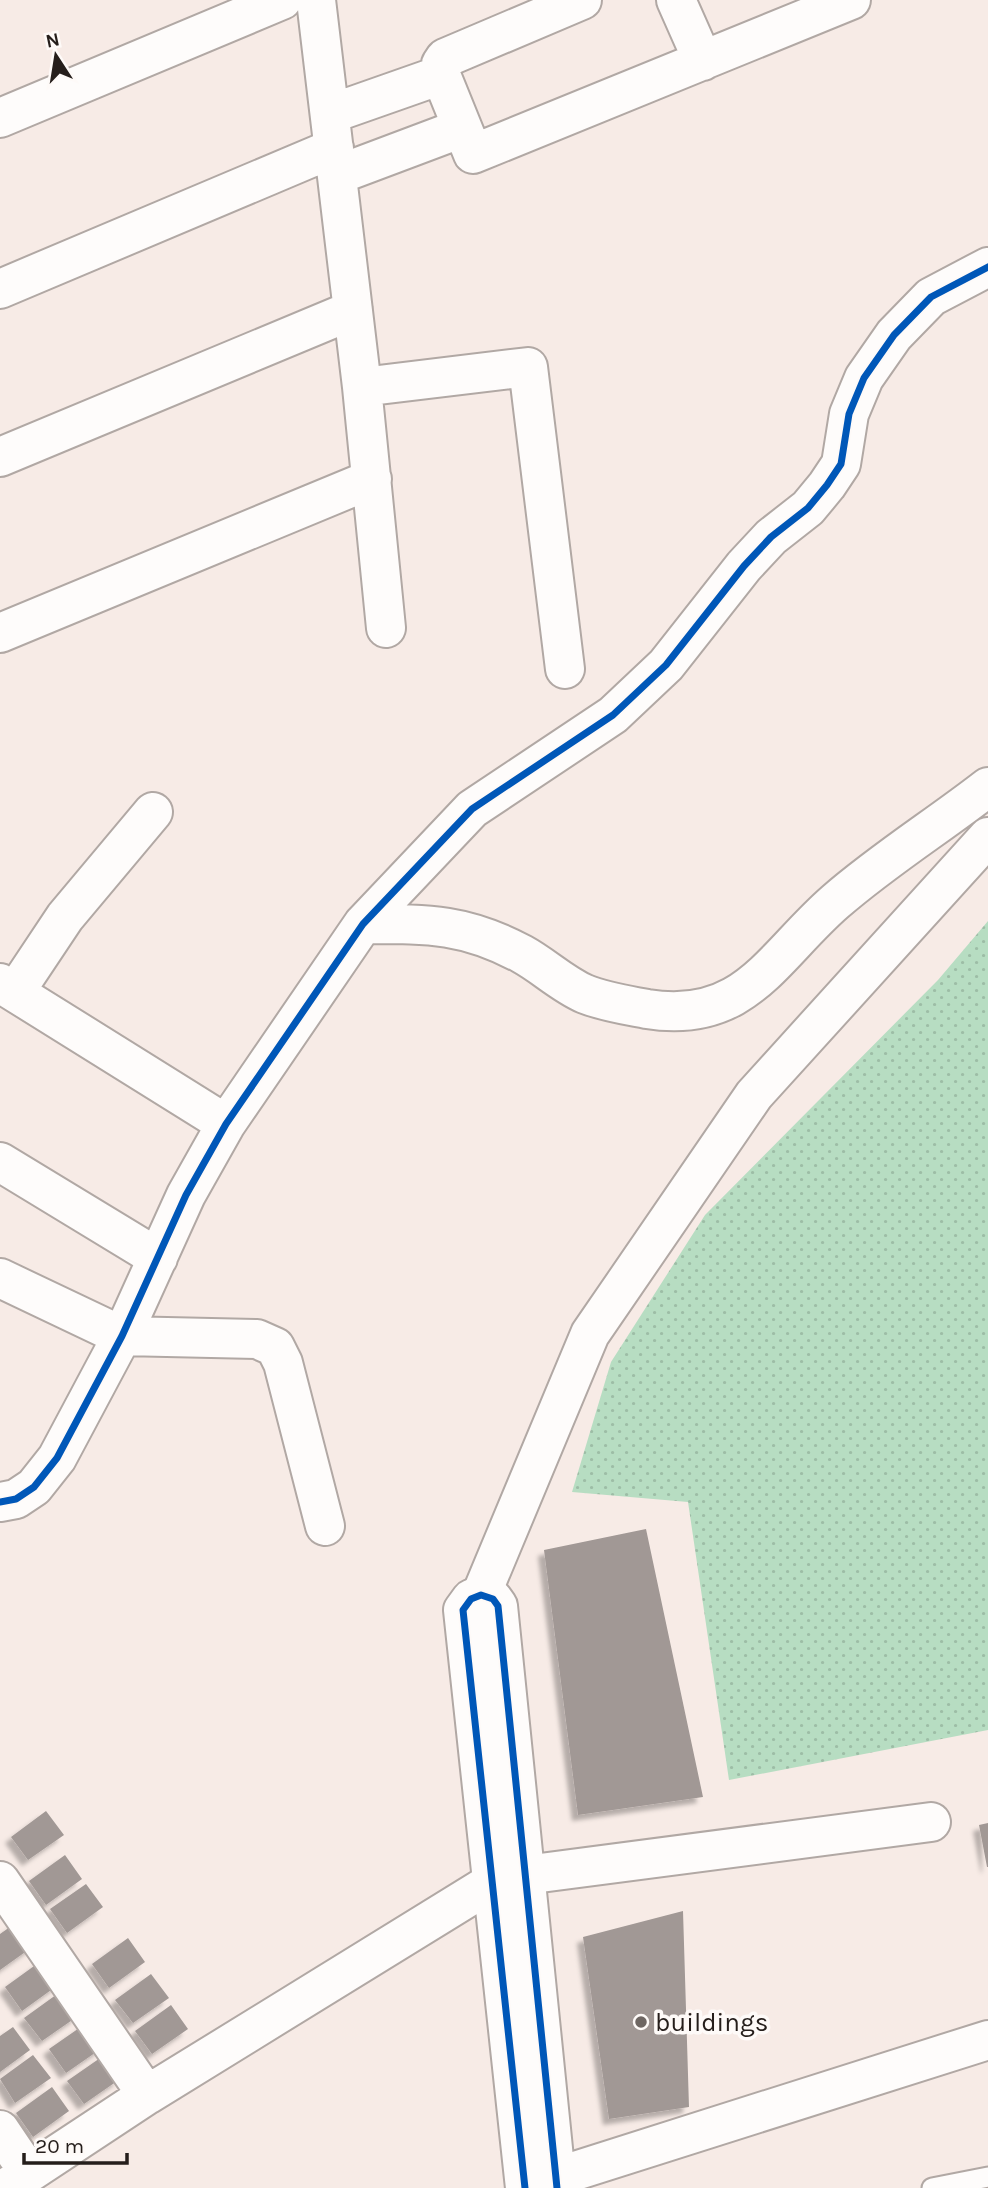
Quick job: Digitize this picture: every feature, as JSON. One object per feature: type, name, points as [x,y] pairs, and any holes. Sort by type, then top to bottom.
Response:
[{"type":"street","points":[[0,117],[282,0]]},
{"type":"street","points":[[316,0],[362,387],[386,628]]},
{"type":"street","points":[[582,0],[445,58],[441,64],[441,75],[473,154],[851,0]]},
{"type":"street","points":[[676,0],[703,61]]},
{"type":"street","points":[[0,289],[334,146],[441,75]]},
{"type":"street","points":[[334,146],[463,128]]},
{"type":"street","points":[[0,1502],[16,1499],[34,1487],[57,1458],[122,1336],[186,1195],[226,1125],[363,924],[472,809],[613,715],[666,665],[753,556],[771,537],[808,508],[827,485],[841,464],[849,414],[864,378],[894,335],[931,297],[951,284],[988,267]]},
{"type":"street","points":[[0,457],[353,310]]},
{"type":"street","points":[[362,387],[528,367],[565,669]]},
{"type":"street","points":[[0,633],[372,479]]},
{"type":"street","points":[[363,924],[438,925],[469,931],[526,956],[585,993],[614,1003],[668,1012],[704,1010],[725,1002],[763,976],[834,902],[988,787]]},
{"type":"street","points":[[153,812],[8,987],[226,1125]]},
{"type":"street","points":[[988,837],[754,1095],[590,1335],[481,1595],[493,1599],[498,1606],[508,1879],[546,2184],[988,2040]]},
{"type":"street","points":[[0,1162],[158,1258]]},
{"type":"street","points":[[0,1278],[122,1336],[257,1339],[275,1347],[283,1363],[325,1526]]},
{"type":"street","points":[[0,2130],[17,2180],[147,2095],[508,1879],[931,1822]]},
{"type":"street","points":[[0,1881],[147,2095]]},
{"type":"lane","points":[[932,2188],[988,2177]]},
{"type":"green space","points":[[988,921],[988,1730],[729,1780],[688,1502],[572,1492],[611,1362],[705,1215],[938,980]]},
{"type":"building","points":[[646,1529],[703,1797],[578,1815],[544,1550]]},
{"type":"building","points":[[46,1811],[64,1835],[28,1860],[11,1837]]},
{"type":"building","points":[[988,1823],[988,1867],[987,1867],[979,1825]]},
{"type":"building","points":[[65,1855],[82,1879],[46,1905],[29,1881]]},
{"type":"building","points":[[86,1884],[103,1907],[67,1933],[50,1909]]},
{"type":"building","name":"buildings","points":[[683,1911],[689,2107],[609,2119],[583,1937]]},
{"type":"building","points":[[17,1922],[35,1945],[0,1970],[0,1934]]},
{"type":"building","points":[[128,1938],[145,1962],[109,1988],[92,1964]]},
{"type":"building","points":[[41,1961],[58,1985],[22,2011],[5,1987]]},
{"type":"building","points":[[151,1974],[169,1998],[133,2023],[115,2000]]},
{"type":"building","points":[[60,1992],[78,2016],[42,2041],[24,2018]]},
{"type":"building","points":[[171,2005],[188,2029],[152,2054],[135,2031]]},
{"type":"building","points":[[85,2024],[102,2048],[66,2073],[49,2049]]},
{"type":"building","points":[[13,2027],[30,2050],[0,2072],[0,2036]]},
{"type":"building","points":[[33,2055],[51,2078],[15,2103],[0,2079]]},
{"type":"building","points":[[103,2056],[120,2079],[84,2104],[67,2081]]},
{"type":"building","points":[[52,2087],[69,2111],[33,2137],[16,2113]]},
{"type":"cycle path","points":[[0,1502],[16,1499],[34,1487],[57,1458],[122,1336],[186,1195],[226,1124],[363,924],[472,809],[613,715],[666,665],[744,566],[771,537],[808,508],[827,485],[841,464],[849,414],[864,378],[894,335],[931,297],[988,267]]},
{"type":"cycle path","points":[[525,2188],[463,1610],[471,1599],[481,1595],[493,1599],[498,1606],[557,2188]]},
{"type":"place","name":"buildings","points":[[641,2022]]}]
